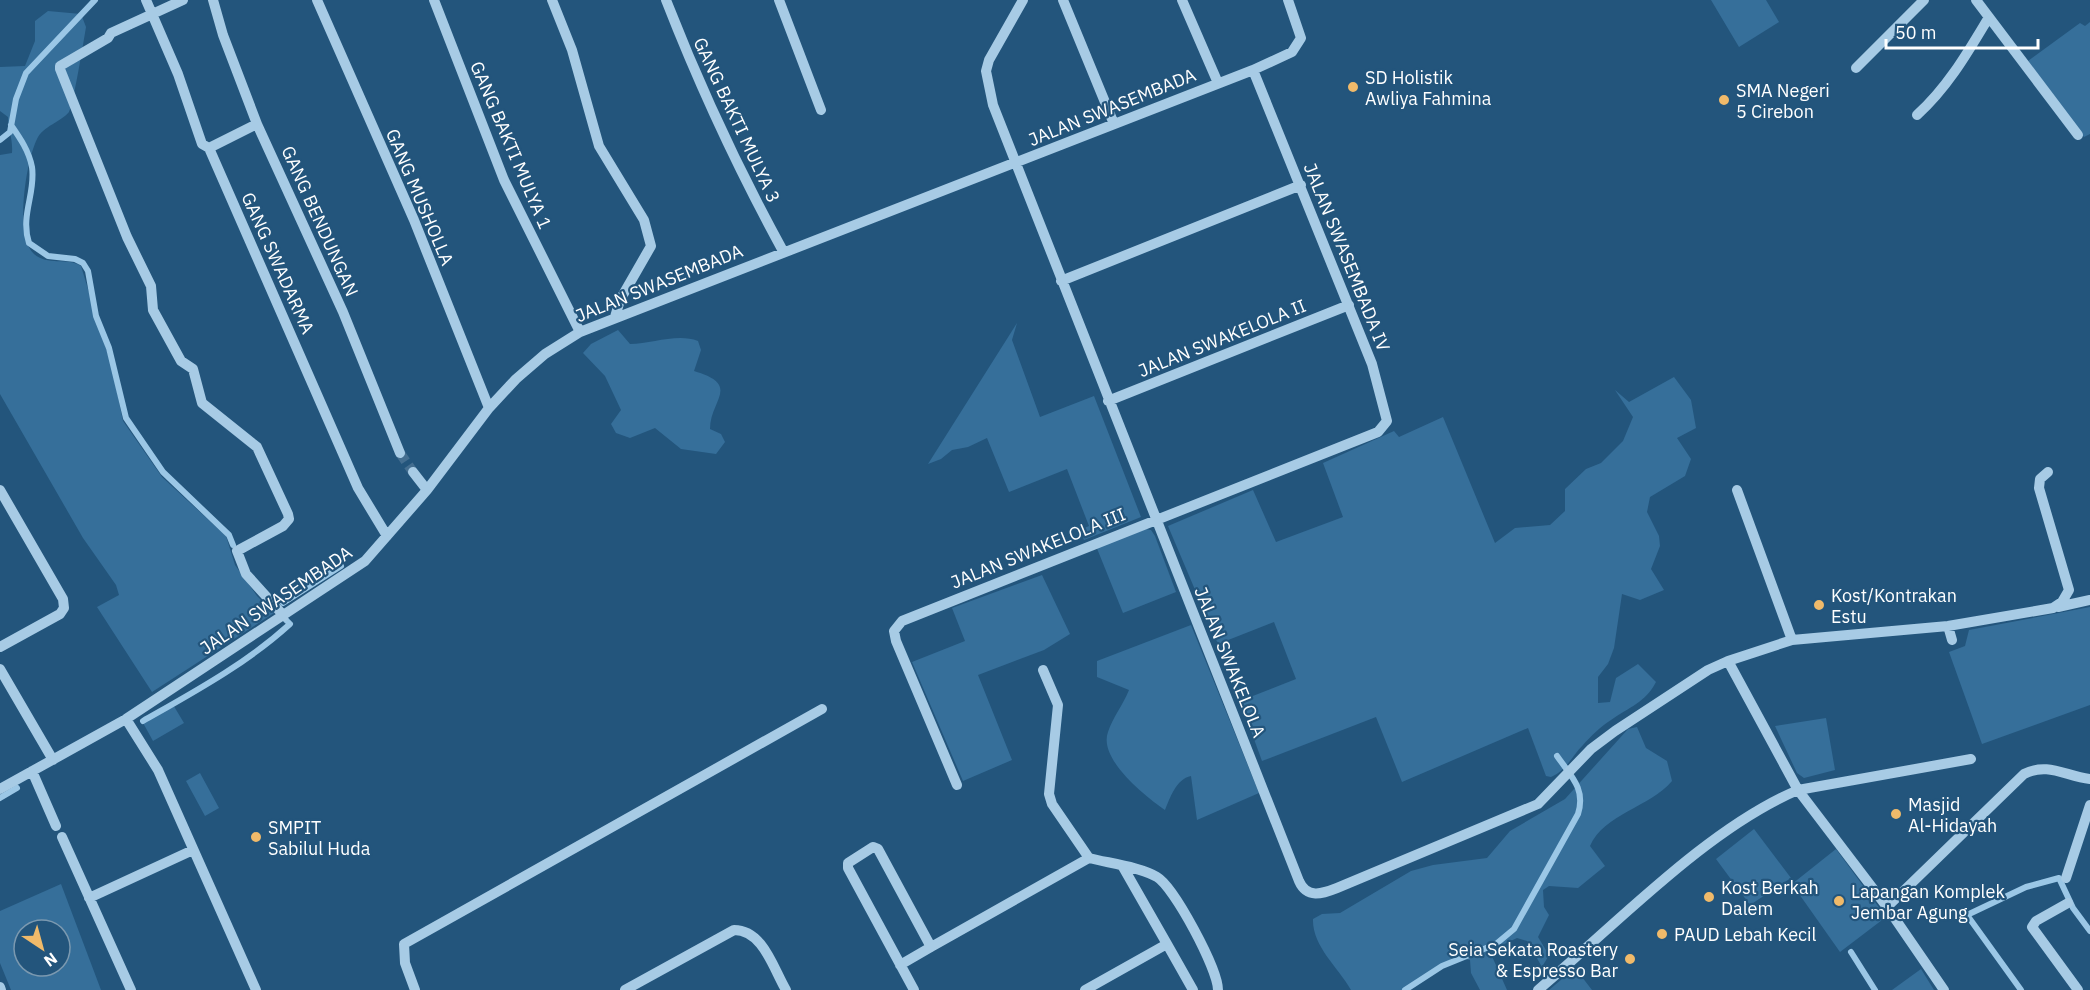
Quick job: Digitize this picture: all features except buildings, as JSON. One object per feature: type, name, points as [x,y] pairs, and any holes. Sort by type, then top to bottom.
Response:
[{"type":"street","name":"GANG SWADARMA","points":[[146,0],[178,74],[202,144],[209,148],[358,488],[387,536]]},
{"type":"street","points":[[183,0],[111,33],[108,38],[60,66],[60,69],[127,237],[151,286],[153,310],[181,361],[192,369],[202,403],[257,447],[288,514],[289,519],[283,526],[237,551],[246,574],[284,616]]},
{"type":"street","name":"GANG BENDUNGAN","points":[[213,0],[223,35],[257,124],[343,312],[400,453]]},
{"type":"street","name":"GANG MUSHOLLA","points":[[317,0],[414,220],[489,408]]},
{"type":"street","name":"GANG BAKTI MULYA 1","points":[[434,0],[504,180],[580,332]]},
{"type":"street","points":[[552,0],[572,50],[599,146],[644,220],[651,246],[620,300],[615,317]]},
{"type":"street","name":"GANG BAKTI MULYA 3","points":[[666,0],[695,73],[738,169],[783,251]]},
{"type":"street","points":[[779,0],[821,111]]},
{"type":"street","name":"JALAN SWAKELOLA","points":[[1023,0],[989,60],[986,71],[993,105],[1299,881],[1308,893],[1314,895],[1337,888],[1538,804],[1591,749],[1708,670],[1728,661],[1792,640],[1948,626],[2090,600]]},
{"type":"street","points":[[1064,0],[1114,124]]},
{"type":"street","points":[[1182,0],[1218,83]]},
{"type":"street","name":"JALAN SWASEMBADA","points":[[0,789],[126,719],[365,561],[427,490],[489,408],[544,354],[580,332],[615,317],[1253,70],[1292,52],[1298,46],[1301,38],[1288,0]]},
{"type":"street","points":[[1856,68],[1924,0]]},
{"type":"street","points":[[1976,0],[2078,135]]},
{"type":"street","points":[[1917,115],[1933,100],[1959,66],[1989,17]]},
{"type":"street","name":"JALAN SWASEMBADA IV","points":[[1253,70],[1372,364],[1387,421],[1378,432],[1354,441]]},
{"type":"street","points":[[209,148],[257,124]]},
{"type":"street","points":[[1061,280],[1300,184]]},
{"type":"street","name":"JALAN SWAKELOLA II","points":[[1108,401],[1348,305]]},
{"type":"street","name":"JALAN SWAKELOLA III","points":[[957,785],[896,641],[894,632],[902,621],[1354,441]]},
{"type":"street","points":[[413,472],[427,490]]},
{"type":"street","points":[[2048,472],[2040,479],[2038,488],[2069,590],[2062,602],[2053,608]]},
{"type":"street","points":[[0,490],[63,599],[64,608],[60,614],[0,647]]},
{"type":"street","points":[[1737,490],[1792,640]]},
{"type":"street","points":[[1948,626],[1952,640]]},
{"type":"street","points":[[1728,661],[1798,790],[1887,908],[1944,990]]},
{"type":"street","points":[[0,669],[53,760]]},
{"type":"street","points":[[1043,670],[1058,705],[1049,794],[1052,804],[1089,858],[1155,875],[1168,884],[1212,965],[1218,990]]},
{"type":"street","points":[[415,990],[405,963],[404,944],[822,709]]},
{"type":"street","points":[[126,719],[158,770],[256,990]]},
{"type":"street","points":[[1538,990],[1695,855],[1773,801],[1798,790],[1971,759]]},
{"type":"street","points":[[1887,908],[1987,807],[2024,774],[2033,770],[2050,768],[2090,779]]},
{"type":"street","points":[[32,771],[56,826]]},
{"type":"street","points":[[2066,878],[2090,805]]},
{"type":"street","points":[[62,837],[131,990]]},
{"type":"street","points":[[914,990],[846,866],[873,847],[878,849],[932,947]]},
{"type":"street","points":[[89,898],[193,850]]},
{"type":"street","points":[[900,965],[1089,858]]},
{"type":"street","points":[[1123,867],[1193,990]]},
{"type":"street","points":[[2068,903],[2036,921],[2032,927],[2078,990]]},
{"type":"street","points":[[625,990],[734,930],[747,930],[757,937],[786,990]]},
{"type":"street","points":[[1085,990],[1167,944]]},
{"type":"shaded area","points":[[1711,0],[1766,0],[1779,22],[1739,47]]},
{"type":"shaded area","points":[[48,11],[81,14],[86,27],[69,112],[40,135],[29,164],[23,216],[28,245],[39,258],[76,263],[81,266],[112,368],[123,421],[162,477],[226,536],[235,565],[257,596],[274,613],[152,692],[97,607],[119,595],[116,585],[83,538],[0,394],[0,155],[12,153],[12,147],[8,117],[0,111],[0,67],[25,66],[35,41],[35,21]]},
{"type":"shaded area","points":[[2090,22],[2090,134],[2084,137],[2028,61],[2080,23],[2085,26]]},
{"type":"shaded area","points":[[1017,323],[1012,340],[1040,417],[1094,396],[1141,517],[1084,540],[1080,530],[1089,526],[1067,469],[1009,492],[987,438],[968,447],[952,450],[941,459],[928,464]]},
{"type":"shaded area","points":[[618,330],[630,344],[673,338],[698,341],[701,350],[694,371],[708,376],[717,382],[720,388],[710,429],[721,434],[725,442],[716,454],[681,449],[655,428],[630,438],[616,433],[611,424],[621,410],[605,376],[583,353],[591,344]]},
{"type":"shaded area","points":[[1674,377],[1691,400],[1696,428],[1677,438],[1691,459],[1685,476],[1650,497],[1647,512],[1659,536],[1660,546],[1651,569],[1664,590],[1640,600],[1622,594],[1614,648],[1608,664],[1598,677],[1598,703],[1610,702],[1616,678],[1638,664],[1656,682],[1642,700],[1607,722],[1589,738],[1565,767],[1551,777],[1546,776],[1528,728],[1402,782],[1376,717],[1262,761],[1240,701],[1296,679],[1274,622],[1218,644],[1168,526],[1253,490],[1276,542],[1343,517],[1323,463],[1394,431],[1399,437],[1443,417],[1495,543],[1515,528],[1550,525],[1565,511],[1565,489],[1586,469],[1601,463],[1623,441],[1633,417],[1615,390],[1629,402]]},
{"type":"shaded area","points":[[1146,529],[1151,530],[1155,536],[1176,592],[1123,613],[1096,546]]},
{"type":"shaded area","points":[[1042,575],[1070,634],[1044,650],[978,675],[1012,760],[963,781],[912,662],[965,641],[952,608]]},
{"type":"shaded area","points":[[2090,607],[2090,705],[1982,744],[1949,652],[1965,646],[1969,630]]},
{"type":"shaded area","points":[[1191,625],[1259,793],[1197,820],[1191,776],[1181,781],[1171,795],[1165,810],[1136,787],[1117,765],[1110,754],[1107,743],[1108,732],[1129,690],[1097,677],[1097,661]]},
{"type":"shaded area","points":[[172,703],[184,723],[153,741],[142,721]]},
{"type":"shaded area","points":[[1826,718],[1835,770],[1804,778],[1797,773],[1775,726]]},
{"type":"shaded area","points":[[1637,727],[1646,748],[1667,761],[1672,781],[1652,798],[1616,818],[1597,835],[1590,846],[1605,866],[1578,888],[1549,886],[1543,890],[1544,907],[1549,915],[1538,937],[1549,955],[1542,967],[1527,941],[1517,938],[1498,947],[1491,954],[1507,990],[1480,990],[1471,973],[1470,960],[1454,957],[1406,990],[1351,990],[1321,947],[1313,919],[1322,914],[1340,913],[1411,871],[1433,865],[1487,858],[1510,831],[1565,799],[1628,729]]},
{"type":"shaded area","points":[[200,773],[219,808],[205,816],[186,781]]},
{"type":"shaded area","points":[[1754,829],[1791,878],[1750,905],[1716,859]]},
{"type":"shaded area","name":"Lapangan Komplek Jembar Agung","points":[[1836,849],[1886,917],[1840,952],[1792,884]]},
{"type":"shaded area","points":[[61,884],[101,990],[11,990],[0,963],[0,911]]},
{"type":"shaded area","points":[[1575,968],[1592,990],[1549,990]]},
{"type":"shaded area","points":[[1921,969],[1934,990],[1892,990]]},
{"type":"waterway","points":[[0,140],[10,132],[16,99],[26,73],[95,0]]},
{"type":"waterway","points":[[11,125],[21,140],[32,167],[33,177],[26,223],[29,243],[48,256],[75,259],[83,263],[88,271],[96,316],[109,348],[126,418],[163,472],[229,535],[233,545]]},
{"type":"waterway","points":[[283,603],[341,566]]},
{"type":"waterway","points":[[143,721],[219,677],[256,652],[290,624],[285,619]]},
{"type":"waterway","points":[[1405,990],[1442,966],[1496,944],[1514,929],[1578,814],[1579,790],[1557,756]]},
{"type":"waterway","points":[[0,798],[17,788]]},
{"type":"waterway","points":[[2021,990],[1967,915],[2026,887],[2059,878],[2073,908],[2090,931]]},
{"type":"waterway","points":[[1851,952],[1875,990]]},
{"type":"tunnel","points":[[400,453],[413,472]]},
{"type":"place","name":"SD Holistik Awliya Fahmina","points":[[1353,87]]},
{"type":"place","name":"SMA Negeri 5 Cirebon","points":[[1724,100]]},
{"type":"place","name":"Kost/Kontrakan Estu","points":[[1819,605]]},
{"type":"place","name":"Masjid Al-Hidayah","points":[[1896,814]]},
{"type":"place","name":"SMPIT Sabilul Huda","points":[[256,837]]},
{"type":"place","name":"Kost Berkah Dalem","points":[[1709,897]]},
{"type":"place","name":"Lapangan Komplek Jembar Agung","points":[[1839,901]]},
{"type":"place","name":"PAUD Lebah Kecil","points":[[1662,934]]},
{"type":"place","name":"Seia Sekata Roastery & Espresso Bar","points":[[1630,959]]}]
